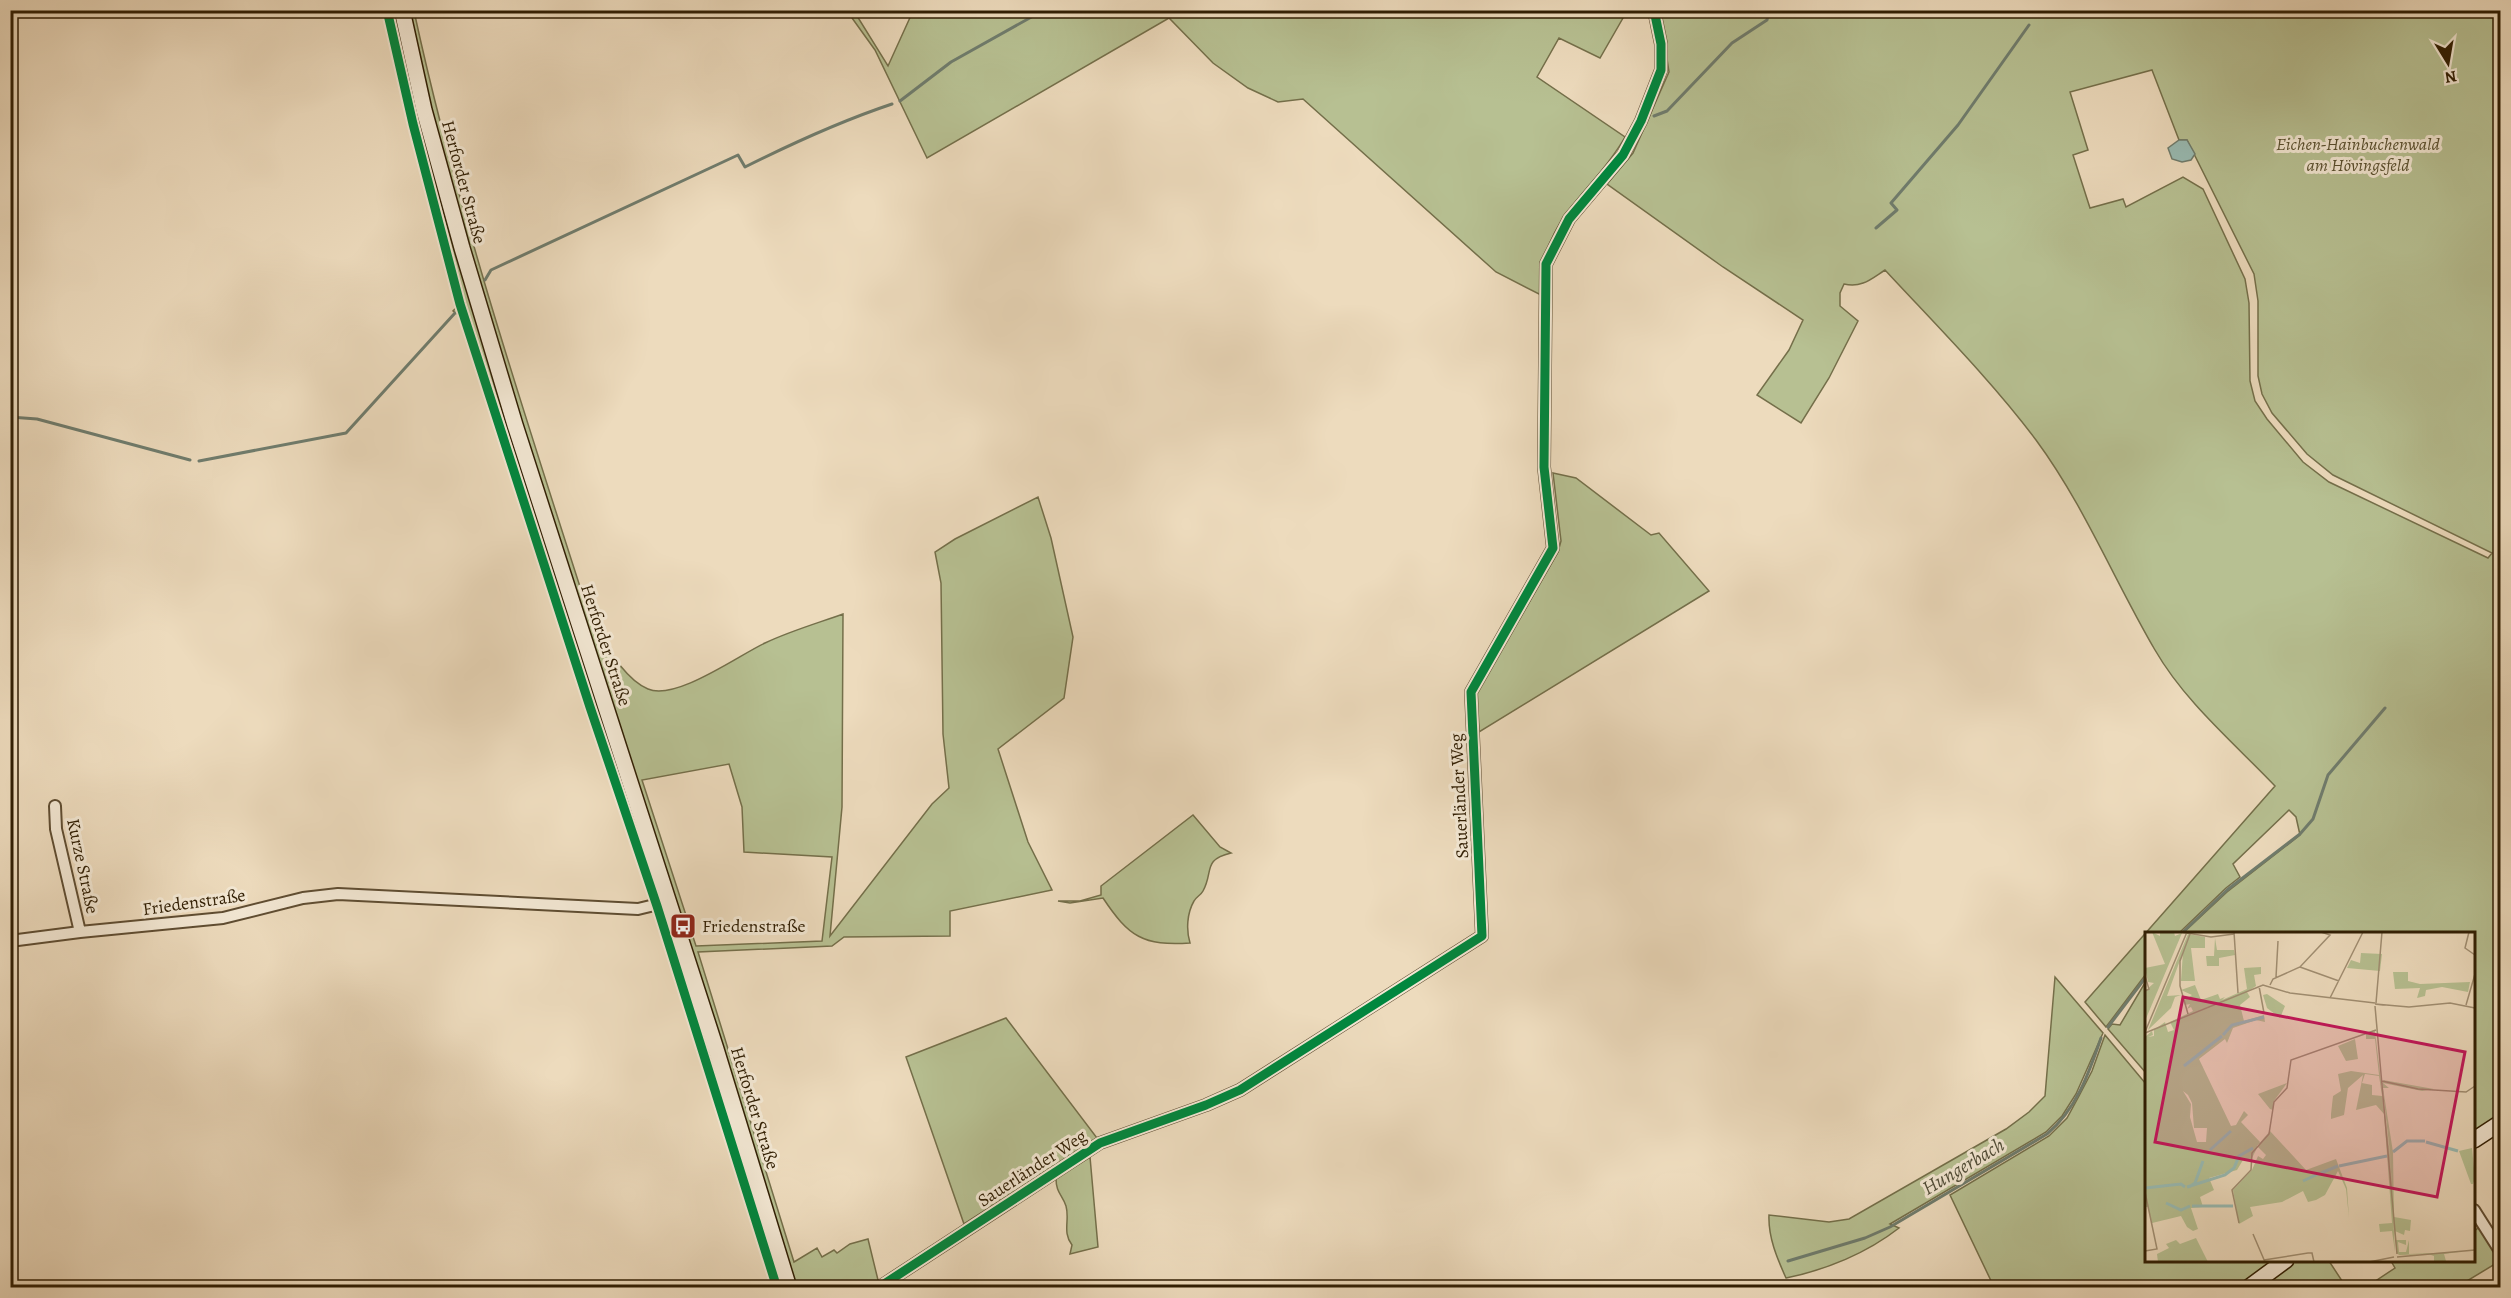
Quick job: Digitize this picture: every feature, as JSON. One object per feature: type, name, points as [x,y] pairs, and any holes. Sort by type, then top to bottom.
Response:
[{"type":"street","name":"Herforder Straße","points":[[402,10],[424,110],[465,260],[667,902],[716,1049],[789,1287]]},
{"type":"street","name":"Sauerländer Weg","points":[[878,1287],[1100,1143],[1206,1105],[1240,1090],[1482,936],[1471,692],[1553,548],[1544,467],[1546,264],[1569,219],[1623,155],[1641,121],[1661,70],[1661,44],[1654,10]]},
{"type":"street","name":"Kurze Straße","points":[[55,806],[56,829],[80,932]]},
{"type":"street","name":"Friedenstraße","points":[[10,942],[80,932],[223,918],[303,898],[338,894],[638,909],[667,902]]},
{"type":"street","points":[[2475,1139],[2500,1123]]},
{"type":"street","points":[[2475,1212],[2500,1251]]},
{"type":"street","points":[[2248,1287],[2283,1262]]},
{"type":"green space","name":"Eichen-Hainbuchenwald am Hövingsfeld","points":[[1697,10],[2500,11],[2500,1118],[2475,1134],[2475,932],[2184,932],[2227,892],[2300,835],[2296,817],[2289,810],[2233,864],[2240,877],[2180,932],[2147,932],[2275,786],[2195,705],[2167,669],[2140,624],[2069,490],[2036,440],[1982,374],[1885,270],[1861,284],[1844,284],[1840,293],[1840,306],[1858,321],[1829,378],[1801,423],[1757,395],[1789,350],[1803,320],[1723,267],[1607,184],[1633,153],[1669,72],[1660,13]],"holes":[[[2152,70],[2179,140],[2187,140],[2254,274],[2258,301],[2258,376],[2262,394],[2272,413],[2307,454],[2333,475],[2492,553],[2488,558],[2329,482],[2303,462],[2255,401],[2250,381],[2249,303],[2245,279],[2203,189],[2183,177],[2126,207],[2123,199],[2090,208],[2073,155],[2088,150],[2070,92]]]},
{"type":"green space","points":[[389,11],[397,11],[659,891],[657,897],[460,299]]},
{"type":"green space","points":[[407,11],[414,11],[473,243],[592,624],[616,661],[631,678],[648,689],[660,691],[674,689],[707,675],[775,639],[843,614],[842,807],[830,936],[932,804],[949,788],[943,734],[941,583],[935,552],[955,539],[1038,497],[1051,538],[1073,637],[1064,698],[998,749],[1028,842],[1052,890],[950,911],[950,936],[844,937],[832,946],[698,952],[794,1262],[817,1248],[822,1257],[834,1250],[837,1253],[850,1244],[868,1239],[878,1280],[866,1287],[795,1287],[683,922],[680,921],[460,227]],"holes":[[[729,764],[742,807],[744,852],[832,857],[822,941],[696,946],[642,780]]]},
{"type":"green space","points":[[847,11],[854,11],[888,66],[913,11],[1627,11],[1600,58],[1559,38],[1537,77],[1625,137],[1558,227],[1548,247],[1542,269],[1541,295],[1496,272],[1303,99],[1278,102],[1248,88],[1213,63],[1169,18],[927,158],[875,50]]},
{"type":"green space","points":[[447,259],[504,446],[460,316],[453,311],[457,307]]},
{"type":"green space","points":[[1553,473],[1576,478],[1651,535],[1659,533],[1709,591],[1479,732],[1476,694],[1558,552],[1561,541]]},
{"type":"green space","points":[[1193,815],[1220,847],[1231,853],[1212,863],[1203,891],[1192,906],[1188,922],[1190,943],[1160,943],[1139,936],[1121,922],[1103,898],[1070,903],[1058,901],[1080,901],[1101,895],[1101,886]]},
{"type":"green space","points":[[2145,934],[2145,975],[2106,1027],[2085,1002]]},
{"type":"green space","points":[[679,967],[685,967],[785,1287],[779,1287]]},
{"type":"green space","points":[[2055,977],[2103,1033],[2076,1094],[2062,1116],[2046,1132],[1890,1224],[1899,1228],[1860,1253],[1831,1265],[1786,1278],[1776,1255],[1769,1215],[1829,1222],[1849,1219],[2006,1129],[2029,1112],[2045,1096]]},
{"type":"green space","points":[[2145,983],[2145,1072],[2108,1029],[2112,1024],[2120,1025]]},
{"type":"green space","points":[[1006,1018],[1097,1138],[964,1224],[906,1057]]},
{"type":"green space","points":[[2105,1035],[2145,1083],[2145,1262],[2279,1262],[2242,1287],[1994,1287],[1950,1195],[2049,1136],[2067,1118],[2092,1071]]},
{"type":"green space","points":[[1090,1157],[1098,1247],[1070,1254],[1072,1245],[1067,1235],[1067,1211],[1057,1187],[1056,1178]]},
{"type":"green space","points":[[2480,1227],[2500,1261],[2457,1287],[2365,1288],[2395,1268],[2392,1262],[2475,1262],[2475,1230]]},
{"type":"green space","points":[[2290,1262],[2330,1262],[2346,1287],[2255,1288]]},
{"type":"water","points":[[2179,140],[2187,140],[2195,154],[2191,160],[2182,162],[2172,159],[2168,148]]},
{"type":"waterway","points":[[1654,116],[1667,111],[1732,43],[1767,20],[1769,10]]},
{"type":"waterway","points":[[900,101],[951,62],[1035,15]]},
{"type":"waterway","points":[[1876,228],[1897,210],[1891,203],[1958,125],[2029,25]]},
{"type":"waterway","points":[[485,280],[491,270],[738,155],[745,167],[817,133],[892,104]]},
{"type":"waterway","points":[[199,461],[346,433],[455,313]]},
{"type":"waterway","points":[[10,417],[37,419],[190,460]]},
{"type":"waterway","name":"Hungerbach","points":[[2183,932],[2227,890],[2300,834],[2313,819],[2328,775],[2385,708]]},
{"type":"waterway","name":"Hungerbach","points":[[2108,1027],[2145,978]]},
{"type":"waterway","name":"Hungerbach","points":[[1788,1261],[1865,1238],[1890,1227],[2047,1134],[2074,1102],[2101,1038]]},
{"type":"cycle path","points":[[387,10],[413,124],[460,304],[657,906],[777,1288]]},
{"type":"cycle path","points":[[878,1288],[1100,1143],[1206,1105],[1240,1090],[1482,936],[1471,692],[1553,548],[1544,467],[1546,264],[1569,219],[1623,155],[1641,121],[1661,70],[1661,44],[1654,10]]},
{"type":"place","name":"Friedenstraße","points":[[683,926]]}]
